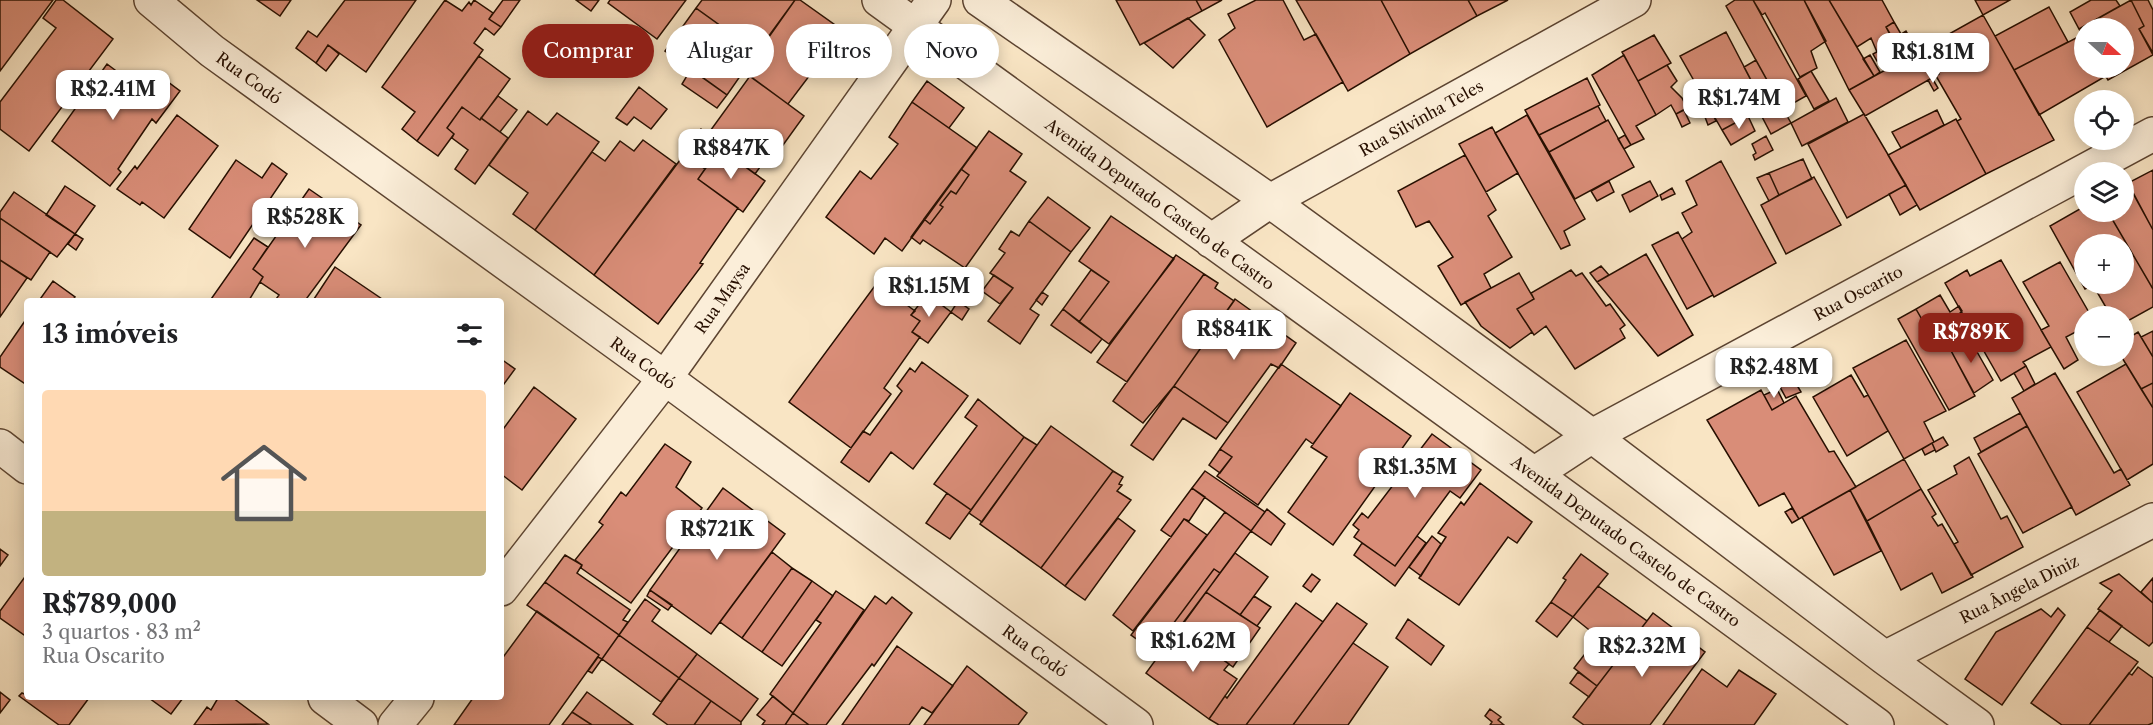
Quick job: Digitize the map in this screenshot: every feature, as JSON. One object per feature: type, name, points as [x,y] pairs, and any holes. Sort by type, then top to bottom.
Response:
[{"type":"street","name":"Rua Codó","points":[[151,0],[212,51],[665,378],[1136,725]]},
{"type":"street","name":"Avenida Deputado Castelo de Castro","points":[[879,0],[912,24]]},
{"type":"street","name":"Rua Maysa","points":[[916,24],[934,0]]},
{"type":"street","points":[[980,0],[1270,201],[1592,436],[1977,725]]},
{"type":"street","name":"Rua Silvinha Teles","points":[[1211,241],[1270,201],[1634,0]]},
{"type":"street","name":"Rua Maysa","points":[[504,585],[665,378],[904,41]]},
{"type":"street","name":"Avenida Deputado Castelo de Castro","points":[[987,78],[1877,725]]},
{"type":"street","name":"Rua Oscarito","points":[[1534,474],[1592,436],[2153,134]]},
{"type":"street","points":[[0,446],[24,465]]},
{"type":"street","name":"Rua Ângela Diniz","points":[[1885,658],[2153,520]]},
{"type":"street","points":[[328,700],[361,725]]},
{"type":"street","points":[[395,725],[415,700]]},
{"type":"building","points":[[0,0],[53,0],[0,71]]},
{"type":"building","points":[[56,0],[63,0],[113,39],[29,151],[0,129],[0,102],[56,28],[43,18]]},
{"type":"building","points":[[257,0],[291,0],[280,16]]},
{"type":"building","points":[[345,0],[416,0],[366,72],[328,45],[316,63],[296,48],[308,31],[317,37]]},
{"type":"building","points":[[445,0],[462,11],[469,2],[471,5],[474,0],[493,13],[489,19],[501,27],[494,35],[485,28],[474,43],[483,50],[417,141],[402,129],[415,112],[382,87]]},
{"type":"building","points":[[503,0],[520,0],[501,27],[489,19]]},
{"type":"building","points":[[576,0],[599,0],[591,11]]},
{"type":"building","points":[[610,0],[686,0],[657,39],[654,37],[654,24],[637,24],[608,3]]},
{"type":"building","points":[[702,0],[795,0],[774,29],[774,24],[718,24],[696,8]]},
{"type":"building","points":[[795,0],[800,0],[834,24],[786,24],[786,78],[808,78],[788,104],[752,78],[774,78],[774,30]]},
{"type":"building","points":[[1116,0],[1196,0],[1202,11],[1140,45]]},
{"type":"building","points":[[1196,0],[1222,0],[1202,11]]},
{"type":"building","points":[[1256,0],[1283,0],[1304,40],[1316,34],[1343,82],[1267,127],[1219,40],[1235,28],[1228,14]]},
{"type":"building","points":[[1296,0],[1381,0],[1410,54],[1348,91]]},
{"type":"building","points":[[1381,0],[1468,0],[1477,16],[1410,54]]},
{"type":"building","points":[[1468,0],[1508,0],[1477,16]]},
{"type":"building","points":[[1735,0],[1753,0],[1806,96],[1783,109],[1726,6]]},
{"type":"building","points":[[1753,0],[1804,0],[1826,41],[1811,51],[1817,68],[1800,77],[1765,13],[1762,15]]},
{"type":"building","points":[[1804,0],[1829,0],[1874,76],[1849,90]]},
{"type":"building","points":[[1829,0],[1882,0],[1894,22],[1886,27],[1894,42],[1877,52],[1871,38],[1857,47]]},
{"type":"building","points":[[1975,0],[2010,0],[1983,15]]},
{"type":"building","points":[[2091,0],[2116,0],[2120,6],[2099,18],[2074,20],[2070,12]]},
{"type":"building","points":[[2131,0],[2144,26],[2139,29],[2153,55],[2134,66],[2134,18],[2099,18]]},
{"type":"building","points":[[2131,0],[2148,0],[2153,10],[2153,53],[2139,29],[2144,26]]},
{"type":"building","points":[[2049,7],[2068,42],[2014,70],[1995,36]]},
{"type":"building","points":[[696,8],[718,24],[684,24]]},
{"type":"building","points":[[1983,15],[2054,140],[1986,174],[1957,121],[1961,119],[1936,76],[1939,74],[1930,59],[1955,44],[1949,34]]},
{"type":"building","points":[[1188,18],[1205,35],[1173,68],[1144,43]]},
{"type":"building","points":[[1894,22],[1901,34],[1893,39],[1886,27]]},
{"type":"building","points":[[1906,31],[1918,52],[1906,58],[1902,51],[1905,48],[1898,36]]},
{"type":"building","points":[[1726,32],[1765,107],[1722,130],[1680,56]]},
{"type":"building","points":[[1654,35],[1671,63],[1638,81],[1622,52]]},
{"type":"building","points":[[2074,39],[2074,78],[2103,78],[2082,90],[2074,90],[2074,95],[2039,115],[2014,70]]},
{"type":"building","points":[[1894,42],[1898,49],[1877,61],[1873,54]]},
{"type":"building","points":[[328,45],[339,54],[326,71],[316,63]]},
{"type":"building","points":[[1925,48],[1932,61],[1925,65],[1918,52]]},
{"type":"building","points":[[1918,52],[1932,78],[1865,116],[1849,90]]},
{"type":"building","points":[[1624,55],[1656,115],[1636,126],[1644,139],[1631,145],[1592,75]]},
{"type":"building","points":[[1870,55],[1880,72],[1874,76],[1863,59]]},
{"type":"building","points":[[479,56],[510,79],[480,120],[462,107],[447,128],[454,134],[438,156],[417,141]]},
{"type":"building","points":[[1756,60],[1778,100],[1765,107],[1744,67]]},
{"type":"building","points":[[107,64],[143,91],[156,73],[180,91],[156,123],[152,119],[118,169],[121,172],[110,186],[52,141]]},
{"type":"building","points":[[1667,65],[1677,81],[1671,87],[1682,98],[1687,108],[1676,114],[1671,105],[1656,115],[1638,81]]},
{"type":"building","points":[[1811,71],[1829,101],[1814,109],[1798,79]]},
{"type":"building","points":[[686,78],[703,78],[727,95],[717,108],[682,84]]},
{"type":"building","points":[[703,78],[739,78],[727,95]]},
{"type":"building","points":[[749,78],[753,78],[804,116],[778,152],[773,149],[755,174],[699,133],[701,129],[708,134]]},
{"type":"building","points":[[1587,78],[1600,105],[1539,135],[1525,110]]},
{"type":"building","points":[[1932,78],[1938,88],[1934,91],[1928,80]]},
{"type":"building","points":[[927,81],[964,108],[949,128],[912,102]]},
{"type":"building","points":[[639,87],[667,109],[651,129],[634,117],[627,125],[616,118]]},
{"type":"building","points":[[498,96],[517,110],[500,132],[481,118]]},
{"type":"building","points":[[1836,98],[1848,122],[1802,146],[1791,123]]},
{"type":"building","points":[[1778,100],[1791,123],[1771,134],[1759,111]]},
{"type":"building","points":[[912,102],[977,148],[902,251],[885,238],[874,254],[826,217],[860,171],[871,179],[898,144],[889,137]]},
{"type":"building","points":[[1598,106],[1606,121],[1549,152],[1539,135]]},
{"type":"building","points":[[462,107],[508,138],[475,184],[455,169],[468,150],[452,138],[454,134],[447,128]]},
{"type":"building","points":[[1684,110],[1690,123],[1682,127],[1676,114]]},
{"type":"building","points":[[1937,110],[1944,125],[1901,148],[1892,132]]},
{"type":"building","points":[[528,111],[547,125],[557,113],[599,142],[535,230],[513,214],[528,193],[489,165]]},
{"type":"building","points":[[1712,113],[1716,121],[1708,125],[1705,117]]},
{"type":"building","points":[[1864,114],[1906,185],[1847,218],[1808,144]]},
{"type":"building","points":[[177,115],[218,146],[164,218],[142,202],[140,205],[117,189],[135,166],[137,169]]},
{"type":"building","points":[[1527,115],[1585,219],[1564,231],[1570,245],[1561,249],[1495,133]]},
{"type":"building","points":[[1748,116],[1755,131],[1731,145],[1722,130]]},
{"type":"building","points":[[1956,119],[1986,174],[1920,210],[1888,155]]},
{"type":"building","points":[[1608,120],[1634,167],[1575,199],[1549,152]]},
{"type":"building","points":[[1492,127],[1518,173],[1486,192],[1459,144]]},
{"type":"building","points":[[989,131],[1022,154],[1010,171],[1026,182],[965,268],[923,240],[920,244],[911,237],[924,219],[930,224],[943,207],[940,205],[951,191],[956,194],[969,175],[961,169]]},
{"type":"building","points":[[699,133],[720,148],[705,169],[694,161],[696,158],[686,152]]},
{"type":"building","points":[[1625,135],[1631,145],[1624,149],[1618,139]]},
{"type":"building","points":[[1766,136],[1773,150],[1755,160],[1753,155],[1756,153],[1752,144]]},
{"type":"building","points":[[643,140],[676,164],[594,275],[535,230],[592,152],[605,161],[620,141],[634,151]]},
{"type":"building","points":[[720,148],[765,181],[743,212],[698,179]]},
{"type":"building","points":[[686,152],[696,158],[694,161],[705,169],[698,179],[738,208],[700,263],[703,264],[658,324],[594,275]]},
{"type":"building","points":[[1465,155],[1496,210],[1488,216],[1512,257],[1484,274],[1491,288],[1461,305],[1438,266],[1453,257],[1429,221],[1416,227],[1398,191]]},
{"type":"building","points":[[1803,159],[1812,179],[1779,195],[1769,173]]},
{"type":"building","points":[[236,160],[262,178],[272,163],[287,174],[230,258],[189,229]]},
{"type":"building","points":[[1721,161],[1776,263],[1714,297],[1682,239],[1692,232],[1682,213],[1697,205],[1686,181]]},
{"type":"building","points":[[961,169],[969,175],[956,194],[951,191],[940,205],[943,207],[930,224],[924,219]]},
{"type":"building","points":[[2153,170],[2153,230],[2134,194],[2134,180]]},
{"type":"building","points":[[1769,173],[1779,195],[1769,201],[1757,178]]},
{"type":"building","points":[[1814,177],[1841,225],[1786,254],[1761,205]]},
{"type":"building","points":[[1609,181],[1614,192],[1597,201],[1591,191]]},
{"type":"building","points":[[1650,181],[1658,196],[1630,212],[1622,195]]},
{"type":"building","points":[[1906,185],[1917,205],[1900,215],[1889,194]]},
{"type":"building","points":[[65,186],[95,206],[75,234],[46,215]]},
{"type":"building","points":[[1672,188],[1675,194],[1662,200],[1660,195]]},
{"type":"building","points":[[309,189],[361,225],[307,298],[277,298],[279,295],[260,282],[263,277],[253,269]]},
{"type":"building","points":[[14,192],[75,234],[57,257],[0,218],[0,212]]},
{"type":"building","points":[[2134,195],[2153,230],[2153,289],[2134,256],[2134,234],[2121,234],[2114,222],[2134,222]]},
{"type":"building","points":[[1048,197],[1090,228],[1071,252],[1029,221]]},
{"type":"building","points":[[2074,212],[2074,222],[2114,222],[2121,234],[2074,234],[2074,269],[2050,226]]},
{"type":"building","points":[[1111,216],[1174,259],[1109,344],[1079,322],[1109,282],[1079,261]]},
{"type":"building","points":[[0,218],[50,252],[31,280],[0,260]]},
{"type":"building","points":[[1029,221],[1071,252],[1030,309],[1039,315],[1020,344],[988,321],[1013,288],[990,273],[1005,253],[999,249],[1011,231],[1019,236]]},
{"type":"building","points":[[1678,232],[1713,295],[1687,309],[1652,245]]},
{"type":"building","points":[[75,234],[83,239],[76,250],[68,244]]},
{"type":"building","points":[[254,238],[268,247],[253,269],[263,277],[250,298],[212,298]]},
{"type":"building","points":[[1646,254],[1693,335],[1658,356],[1597,282]]},
{"type":"building","points":[[1176,255],[1204,274],[1127,382],[1097,362]]},
{"type":"building","points":[[2134,256],[2153,289],[2153,307],[2134,317],[2134,306],[2105,306],[2098,294],[2134,294]]},
{"type":"building","points":[[0,260],[27,278],[0,317]]},
{"type":"building","points":[[2001,260],[2051,347],[2023,362],[2026,366],[2001,381],[1945,283],[1967,270],[1970,276]]},
{"type":"building","points":[[2060,262],[2074,286],[2074,294],[2078,294],[2085,306],[2074,306],[2074,333],[2066,337],[2074,352],[2074,363],[2064,369],[2041,330],[2049,326],[2023,282]]},
{"type":"building","points":[[1601,266],[1609,275],[1597,282],[1590,273]]},
{"type":"building","points":[[335,267],[381,298],[315,298]]},
{"type":"building","points":[[1091,270],[1109,282],[1079,322],[1063,309]]},
{"type":"building","points":[[1571,270],[1576,276],[1582,273],[1606,306],[1610,304],[1625,325],[1620,329],[1625,338],[1575,369],[1546,326],[1534,335],[1517,309],[1534,299],[1531,293]]},
{"type":"building","points":[[1519,273],[1534,299],[1517,309],[1532,332],[1510,348],[1481,326],[1465,302]]},
{"type":"building","points":[[1204,274],[1218,283],[1215,288],[1234,301],[1174,386],[1143,423],[1113,401]]},
{"type":"building","points":[[994,275],[1013,288],[1000,304],[982,291]]},
{"type":"building","points":[[53,281],[75,297],[74,298],[41,298]]},
{"type":"building","points":[[877,283],[915,311],[911,315],[920,321],[912,332],[920,337],[884,388],[891,394],[851,448],[789,402]]},
{"type":"building","points":[[1042,292],[1048,296],[1042,305],[1036,300]]},
{"type":"building","points":[[927,294],[951,312],[928,343],[912,332],[920,321],[911,315]]},
{"type":"building","points":[[1940,295],[1950,312],[1959,306],[1962,311],[1960,313],[1973,334],[1940,351],[1916,309]]},
{"type":"building","points":[[1235,299],[1296,343],[1279,368],[1271,364],[1228,423],[1174,386]]},
{"type":"building","points":[[958,301],[969,309],[962,320],[951,312]]},
{"type":"building","points":[[1063,309],[1102,339],[1091,353],[1051,325]]},
{"type":"building","points":[[1916,309],[1940,351],[1949,347],[1975,396],[1949,410],[1898,319]]},
{"type":"building","points":[[24,322],[24,383],[0,367],[0,357]]},
{"type":"building","points":[[2153,331],[2153,357],[2141,337]]},
{"type":"building","points":[[2138,332],[2153,357],[2153,383],[2141,389],[2127,366],[2134,366],[2134,335]]},
{"type":"building","points":[[1968,336],[1993,380],[1974,393],[1949,347]]},
{"type":"building","points":[[1906,340],[1946,411],[1924,422],[1934,442],[1904,459],[1853,368]]},
{"type":"building","points":[[504,361],[515,369],[504,384]]},
{"type":"building","points":[[922,362],[968,396],[913,469],[891,452],[869,482],[841,462],[863,431],[870,435],[902,391],[897,386],[910,368],[915,372]]},
{"type":"building","points":[[1281,364],[1341,406],[1313,444],[1306,439],[1258,505],[1217,476],[1232,457],[1220,449]]},
{"type":"building","points":[[2026,366],[2035,384],[2024,391],[2014,373]]},
{"type":"building","points":[[2122,366],[2127,366],[2153,408],[2153,464],[2127,480],[2077,392]]},
{"type":"building","points":[[2055,373],[2114,473],[2121,469],[2130,485],[2076,515],[2012,398]]},
{"type":"building","points":[[1851,375],[1864,397],[1868,395],[1888,431],[1847,456],[1813,397]]},
{"type":"building","points":[[1794,380],[1801,392],[1786,398],[1780,387]]},
{"type":"building","points":[[2153,383],[2153,408],[2141,389]]},
{"type":"building","points":[[1174,386],[1228,423],[1216,439],[1183,418],[1153,460],[1131,445]]},
{"type":"building","points":[[534,387],[576,419],[522,490],[504,476],[504,428]]},
{"type":"building","points":[[1777,389],[1784,403],[1772,410],[1764,395]]},
{"type":"building","points":[[1761,390],[1772,410],[1796,396],[1829,452],[1834,451],[1856,487],[1799,519],[1784,493],[1759,506],[1707,420]]},
{"type":"building","points":[[1350,393],[1411,436],[1333,545],[1288,512],[1327,457],[1311,447]]},
{"type":"building","points":[[978,399],[1024,437],[971,510],[934,484],[977,426],[965,417]]},
{"type":"building","points":[[2020,413],[2027,426],[1981,452],[1974,438]]},
{"type":"building","points":[[1051,426],[1113,471],[1041,568],[980,524]]},
{"type":"building","points":[[2027,426],[2072,507],[2023,533],[1978,454]]},
{"type":"building","points":[[1432,434],[1481,470],[1460,498],[1450,491],[1395,566],[1354,537],[1359,530],[1353,525],[1362,513],[1368,518]]},
{"type":"building","points":[[1024,437],[1037,445],[982,522],[969,513]]},
{"type":"building","points":[[1943,437],[1948,445],[1936,452],[1932,443]]},
{"type":"building","points":[[1932,443],[1935,450],[1925,455],[1922,449]]},
{"type":"building","points":[[665,444],[691,462],[676,487],[702,508],[631,603],[581,568],[582,565],[575,560],[603,525],[599,522],[621,492],[626,496]]},
{"type":"building","points":[[1220,449],[1232,457],[1220,473],[1209,465]]},
{"type":"building","points":[[1969,457],[2001,519],[2007,516],[2023,547],[1971,575],[1954,544],[1958,542],[1928,490],[1957,474],[1954,466]]},
{"type":"building","points":[[1904,459],[1921,489],[1867,521],[1850,490]]},
{"type":"building","points":[[1113,471],[1123,477],[1119,484],[1122,485],[1117,491],[1131,500],[1065,586],[1041,568]]},
{"type":"building","points":[[1205,471],[1265,512],[1251,531],[1192,488]]},
{"type":"building","points":[[1480,483],[1532,522],[1517,543],[1508,537],[1459,605],[1419,578],[1446,537],[1438,533],[1461,502],[1464,505]]},
{"type":"building","points":[[723,488],[785,534],[711,634],[650,590]]},
{"type":"building","points":[[1192,488],[1205,497],[1189,521],[1184,519],[1171,537],[1161,530]]},
{"type":"building","points":[[1921,489],[1936,514],[1932,517],[1938,526],[1942,524],[1973,577],[1942,593],[1932,573],[1901,590],[1867,521]]},
{"type":"building","points":[[1850,490],[1881,551],[1834,575],[1802,517]]},
{"type":"building","points":[[947,493],[971,510],[950,539],[926,523]]},
{"type":"building","points":[[1792,508],[1799,519],[1792,523],[1785,512]]},
{"type":"building","points":[[1267,509],[1285,524],[1271,545],[1251,531]]},
{"type":"building","points":[[1225,512],[1251,531],[1220,573],[1214,569],[1173,624],[1179,628],[1159,655],[1131,635]]},
{"type":"building","points":[[1118,518],[1135,531],[1085,600],[1065,586]]},
{"type":"building","points":[[1184,519],[1207,535],[1133,631],[1113,615]]},
{"type":"building","points":[[1417,536],[1426,543],[1395,586],[1354,555],[1362,543],[1395,566]]},
{"type":"building","points":[[1432,536],[1441,544],[1421,576],[1409,567]]},
{"type":"building","points":[[0,549],[8,555],[0,566]]},
{"type":"building","points":[[772,552],[792,568],[742,638],[720,622]]},
{"type":"building","points":[[1235,553],[1268,577],[1240,615],[1206,592]]},
{"type":"building","points":[[1581,554],[1608,574],[1573,617],[1551,602],[1566,580],[1563,578]]},
{"type":"building","points":[[565,555],[582,565],[577,573],[630,610],[623,620],[628,622],[619,635],[545,582]]},
{"type":"building","points":[[792,568],[812,581],[762,652],[742,638]]},
{"type":"building","points":[[1214,569],[1220,573],[1180,628],[1173,624]]},
{"type":"building","points":[[1312,574],[1320,580],[1311,592],[1303,586]]},
{"type":"building","points":[[2119,574],[2153,603],[2153,642],[2149,646],[2098,609],[2112,591],[2100,583]]},
{"type":"building","points":[[24,578],[24,635],[0,618],[0,611]]},
{"type":"building","points":[[2153,578],[2153,603],[2141,592]]},
{"type":"building","points":[[812,581],[833,596],[782,666],[762,652]]},
{"type":"building","points":[[545,582],[619,635],[602,659],[527,605]]},
{"type":"building","points":[[1598,586],[1647,621],[1597,686],[1574,668],[1598,637],[1573,617]]},
{"type":"building","points":[[650,590],[672,605],[668,610],[647,596]]},
{"type":"building","points":[[836,591],[864,610],[793,713],[770,694],[821,623],[816,620]]},
{"type":"building","points":[[1206,592],[1260,628],[1233,667],[1179,628]]},
{"type":"building","points":[[875,596],[886,604],[892,597],[912,613],[874,666],[872,664],[826,725],[809,725],[793,713]]},
{"type":"building","points":[[1254,596],[1271,607],[1257,626],[1240,615]]},
{"type":"building","points":[[645,599],[660,610],[652,621],[697,654],[679,678],[619,635]]},
{"type":"building","points":[[1551,602],[1573,617],[1557,637],[1536,621]]},
{"type":"building","points":[[1296,603],[1323,622],[1246,725],[1219,725],[1209,719],[1225,696],[1227,698]]},
{"type":"building","points":[[1337,603],[1367,624],[1293,725],[1246,725]]},
{"type":"building","points":[[2058,608],[2065,615],[2002,705],[1965,679],[1996,632],[2041,609],[2051,617]]},
{"type":"building","points":[[2100,610],[2122,626],[2109,642],[2087,627]]},
{"type":"building","points":[[537,611],[599,655],[549,725],[454,725],[472,700],[504,700],[504,656]]},
{"type":"building","points":[[1653,613],[1705,652],[1650,725],[1584,725],[1573,717]]},
{"type":"building","points":[[1408,619],[1444,646],[1431,665],[1396,638]]},
{"type":"building","points":[[2087,627],[2138,662],[2089,725],[2062,725],[2031,703]]},
{"type":"building","points":[[1179,628],[1229,664],[1224,670],[1237,679],[1209,719],[1146,673]]},
{"type":"building","points":[[619,635],[679,678],[661,702],[602,659]]},
{"type":"building","points":[[1353,643],[1388,667],[1348,725],[1293,725]]},
{"type":"building","points":[[897,646],[953,686],[932,713],[922,707],[909,725],[842,725]]},
{"type":"building","points":[[697,654],[758,699],[741,722],[679,678]]},
{"type":"building","points":[[598,657],[602,659],[592,673],[588,671]]},
{"type":"building","points":[[967,666],[1027,713],[1018,725],[924,725]]},
{"type":"building","points":[[2138,667],[2153,678],[2153,723],[2148,725],[2089,725],[2129,673],[2132,675]]},
{"type":"building","points":[[1702,669],[1727,687],[1739,670],[1776,694],[1754,725],[1663,725]]},
{"type":"building","points":[[1578,672],[1597,686],[1589,697],[1570,683]]},
{"type":"building","points":[[679,678],[711,701],[694,725],[668,725],[653,714]]},
{"type":"building","points":[[0,692],[10,700],[0,713]]},
{"type":"building","points":[[587,692],[633,725],[592,725],[572,712]]},
{"type":"building","points":[[773,696],[793,713],[785,725],[762,725],[765,721],[757,715]]},
{"type":"building","points":[[25,700],[88,700],[69,725],[59,725]]},
{"type":"building","points":[[152,700],[182,700],[171,714]]},
{"type":"building","points":[[217,700],[236,700],[268,724],[194,725],[207,707],[211,710]]},
{"type":"building","points":[[711,701],[741,722],[741,725],[694,725]]},
{"type":"building","points":[[1490,709],[1501,717],[1498,720],[1504,725],[1490,725],[1492,722],[1485,716]]},
{"type":"building","points":[[572,712],[592,725],[562,725]]},
{"type":"building","points":[[793,713],[809,725],[785,725]]}]
